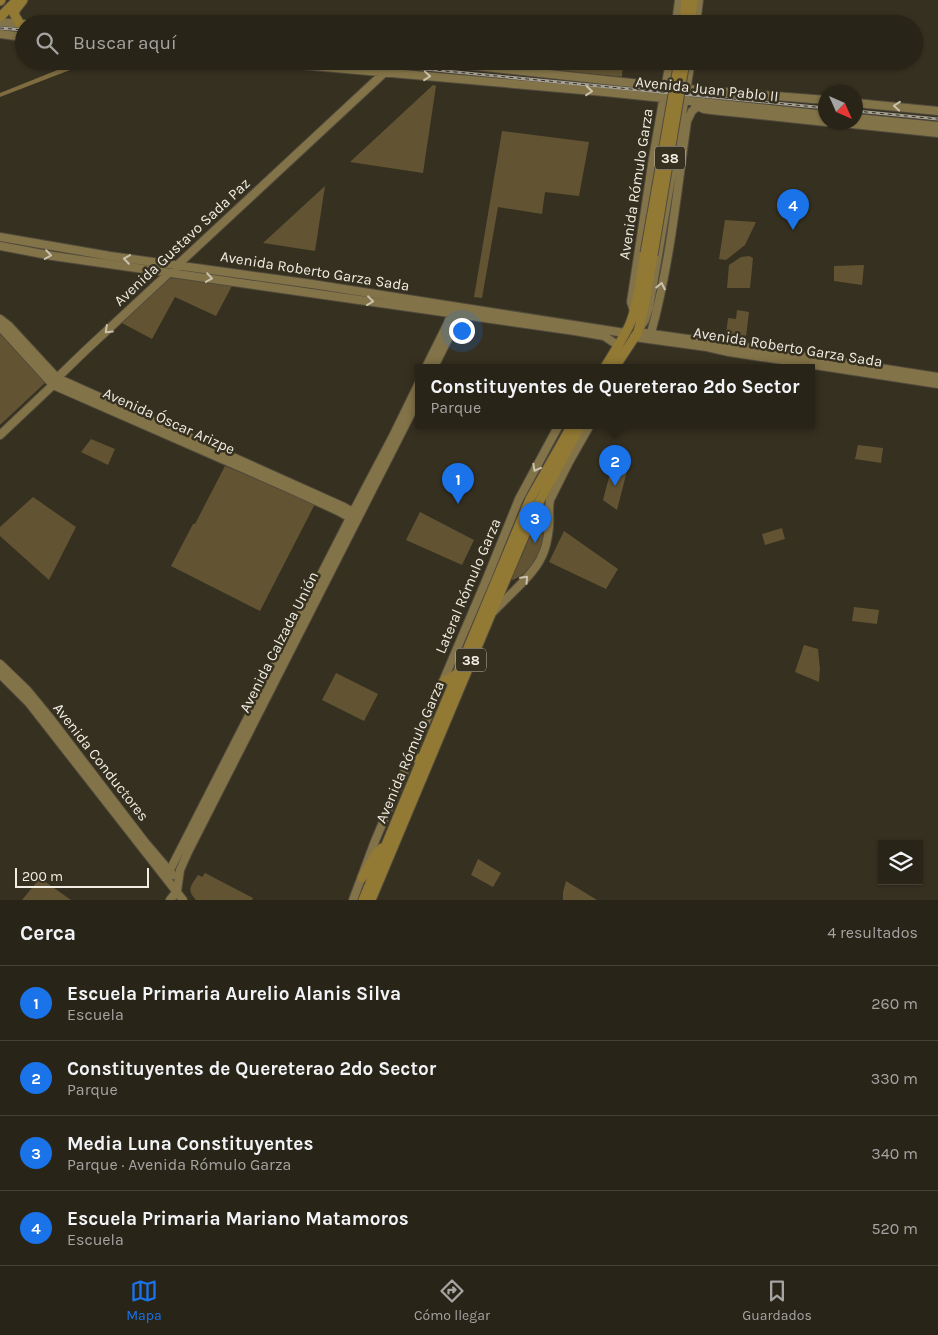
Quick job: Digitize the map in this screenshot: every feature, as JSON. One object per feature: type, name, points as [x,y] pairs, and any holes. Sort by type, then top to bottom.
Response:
[{"type":"main road","points":[[0,16],[17,0]]},
{"type":"main road","points":[[15,15],[16,9],[23,0]]},
{"type":"main road","points":[[685,15],[686,0]]},
{"type":"main road","points":[[691,15],[692,0]]},
{"type":"main road","name":"Avenida Rómulo Garza","points":[[619,364],[637,333],[644,307],[649,254],[678,70]]},
{"type":"main road","name":"Avenida Rómulo Garza","points":[[607,364],[630,325],[649,254],[684,70]]},
{"type":"main road","name":"Avenida Rómulo Garza","points":[[361,900],[386,845],[530,499],[570,429]]},
{"type":"main road","name":"Avenida Rómulo Garza","points":[[371,900],[538,504],[579,429]]},
{"type":"main road","points":[[443,682],[458,673]]},
{"type":"main road","points":[[411,756],[421,760]]},
{"type":"main road","points":[[362,878],[376,854],[386,845]]},
{"type":"street","points":[[677,15],[679,0]]},
{"type":"street","points":[[697,15],[699,0]]},
{"type":"street","points":[[0,22],[15,23]]},
{"type":"street","points":[[0,34],[15,35]]},
{"type":"street","name":"Avenida Juan Pablo II","points":[[362,70],[646,96],[694,104],[818,114]]},
{"type":"street","name":"Avenida Juan Pablo II","points":[[515,70],[687,89],[818,99]]},
{"type":"street","name":"Avenida Rómulo Garza","points":[[634,311],[632,302],[668,70]]},
{"type":"street","points":[[690,70],[687,89],[694,104],[711,110],[818,121]]},
{"type":"street","name":"Avenida Gustavo Sada Paz","points":[[0,435],[169,272],[179,265],[385,72]]},
{"type":"street","points":[[646,96],[661,111]]},
{"type":"street","points":[[651,333],[658,307],[668,251],[687,121],[694,104]]},
{"type":"street","name":"Avenida Rómulo Garza","points":[[637,333],[645,320],[649,308],[682,116],[694,104]]},
{"type":"street","points":[[863,104],[938,109]]},
{"type":"street","points":[[863,119],[938,126]]},
{"type":"street","points":[[863,125],[938,132]]},
{"type":"street","points":[[653,158],[660,154],[671,154],[674,159]]},
{"type":"street","name":"Avenida Roberto Garza Sada","points":[[0,237],[110,256],[312,284],[599,335],[608,338],[619,346]]},
{"type":"street","name":"Avenida Roberto Garza Sada","points":[[0,246],[53,256],[625,333]]},
{"type":"street","points":[[428,364],[455,310]]},
{"type":"street","points":[[436,364],[453,329],[455,310]]},
{"type":"street","name":"Avenida Óscar Arizpe","points":[[0,320],[8,326],[55,382],[354,517]]},
{"type":"street","name":"Avenida Roberto Garza Sada","points":[[637,333],[651,333],[938,384]]},
{"type":"street","name":"Avenida Roberto Garza Sada","points":[[637,333],[729,352],[938,378]]},
{"type":"street","name":"Avenida Calzada Unión","points":[[170,872],[303,618],[415,391]]},
{"type":"street","name":"Avenida Calzada Unión","points":[[354,517],[415,405]]},
{"type":"street","name":"Lateral Rómulo Garza","points":[[353,900],[375,841],[519,498],[557,429]]},
{"type":"street","name":"Avenida Rómulo Garza","points":[[491,614],[541,559],[549,526],[550,500],[588,429]]},
{"type":"street","name":"Avenida Conductores","points":[[0,664],[27,690],[144,841],[178,880]]},
{"type":"street","name":"Avenida Conductores","points":[[0,674],[29,702],[183,900]]},
{"type":"street","name":"Avenida Calzada Unión","points":[[170,900],[176,891],[180,870],[188,852],[264,693]]},
{"type":"shaded area","points":[[58,70],[70,70],[0,97],[0,93]]},
{"type":"shaded area","points":[[556,70],[622,70],[622,77]]},
{"type":"shaded area","points":[[433,85],[436,86],[423,173],[350,162]]},
{"type":"shaded area","points":[[502,131],[589,142],[579,196],[545,192],[542,214],[498,207],[482,298],[474,297]]},
{"type":"shaded area","points":[[325,186],[315,251],[263,243]]},
{"type":"shaded area","points":[[725,220],[756,222],[745,245],[726,260],[719,259]]},
{"type":"shaded area","points":[[749,256],[753,258],[750,288],[727,288],[729,265],[741,257]]},
{"type":"shaded area","points":[[864,265],[862,285],[834,281],[834,266]]},
{"type":"shaded area","points":[[173,274],[233,284],[216,316],[175,297],[152,339],[120,322]]},
{"type":"shaded area","points":[[737,310],[749,312],[745,345],[725,343],[728,318],[736,319]]},
{"type":"shaded area","points":[[0,334],[46,382],[0,425]]},
{"type":"shaded area","points":[[91,439],[115,449],[108,465],[81,452]]},
{"type":"shaded area","points":[[858,445],[883,448],[881,463],[855,459]]},
{"type":"shaded area","points":[[225,466],[315,504],[260,611],[171,566]]},
{"type":"shaded area","points":[[612,466],[627,471],[617,510],[603,500]]},
{"type":"shaded area","points":[[33,497],[76,527],[49,580],[0,536],[0,527]]},
{"type":"shaded area","points":[[420,512],[474,540],[462,565],[406,540]]},
{"type":"shaded area","points":[[540,512],[543,515],[545,526],[540,550],[526,572],[520,577],[512,580],[509,579],[517,561],[521,558],[532,531],[532,526]]},
{"type":"shaded area","points":[[782,528],[785,539],[765,545],[762,534]]},
{"type":"shaded area","points":[[564,531],[618,569],[606,589],[549,562]]},
{"type":"shaded area","points":[[854,607],[879,610],[877,624],[852,621]]},
{"type":"shaded area","points":[[804,645],[818,649],[819,682],[795,672]]},
{"type":"shaded area","points":[[336,673],[378,694],[364,721],[322,700]]},
{"type":"shaded area","points":[[478,859],[501,873],[493,887],[471,875]]},
{"type":"shaded area","points":[[205,873],[253,898],[252,900],[196,900],[190,890],[198,875],[202,877]]},
{"type":"shaded area","points":[[40,878],[71,900],[22,900]]},
{"type":"shaded area","points":[[566,881],[597,900],[563,900]]},
{"type":"railway","points":[[0,28],[15,29]]},
{"type":"railway","points":[[435,70],[818,107]]},
{"type":"railway","points":[[863,112],[938,119]]},
{"type":"place","name":"Escuela Primaria Mariano Matamoros","points":[[793,230]]},
{"type":"place","name":"Constituyentes de Quereterao 2do Sector","points":[[615,486]]},
{"type":"place","name":"Escuela Primaria Aurelio Alanis Silva","points":[[458,504]]},
{"type":"place","name":"Media Luna Constituyentes","points":[[535,543]]}]
